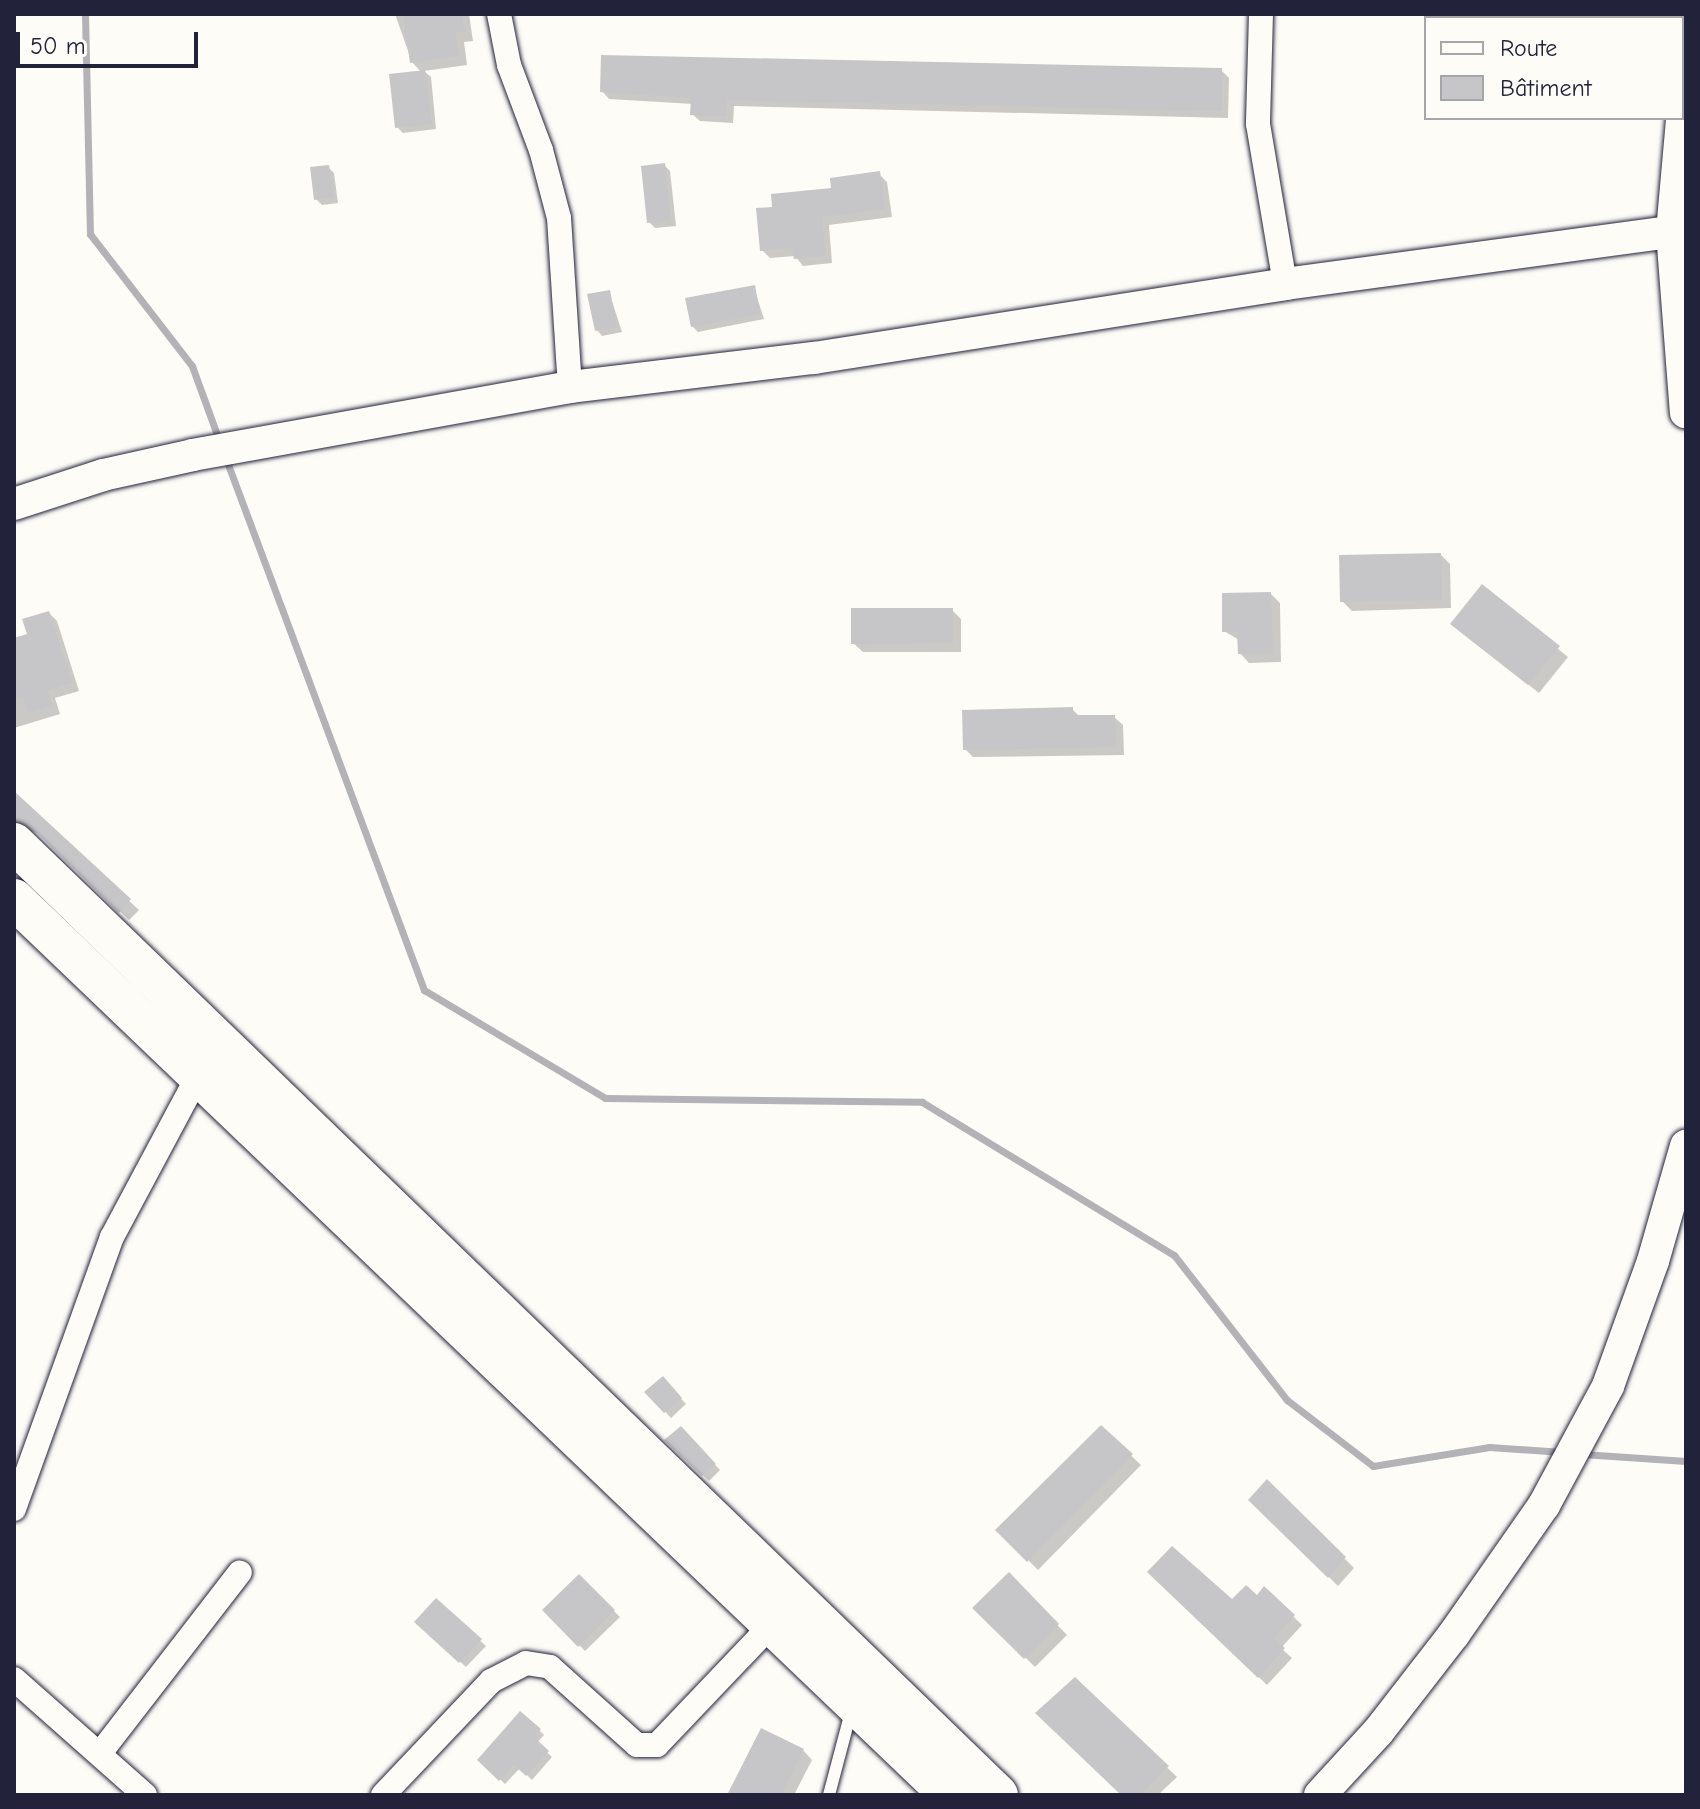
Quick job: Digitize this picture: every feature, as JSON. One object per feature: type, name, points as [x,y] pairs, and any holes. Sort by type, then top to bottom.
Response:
[{"type":"main road","points":[[14,843],[998,1795]]},
{"type":"main road","points":[[14,899],[200,1072],[950,1795]]},
{"type":"street","points":[[499,14],[509,65],[541,150],[559,218],[570,387]]},
{"type":"street","points":[[1261,14],[1258,124],[1285,284]]},
{"type":"street","points":[[1684,120],[1686,75]]},
{"type":"street","points":[[1684,120],[1679,231],[1686,412]]},
{"type":"street","points":[[14,504],[103,475],[193,455],[570,387],[814,358],[1285,284],[1679,231]]},
{"type":"street","points":[[14,1509],[112,1237],[200,1072]]},
{"type":"street","points":[[1320,1795],[1378,1732],[1454,1634],[1544,1505],[1608,1386],[1653,1261],[1686,1146]]},
{"type":"street","points":[[101,1752],[240,1572]]},
{"type":"street","points":[[383,1795],[491,1681],[526,1663],[550,1667],[637,1745],[657,1745],[773,1623]]},
{"type":"street","points":[[14,1679],[101,1752],[142,1794]]},
{"type":"lane","points":[[829,1795],[855,1702]]},
{"type":"building","points":[[403,14],[462,14],[465,32],[455,33],[459,56],[410,63]]},
{"type":"building","points":[[601,55],[1222,68],[1222,111],[727,100],[727,116],[690,115],[691,98],[600,92]]},
{"type":"building","points":[[425,70],[432,124],[395,128],[389,74]]},
{"type":"building","points":[[665,163],[671,220],[647,223],[641,166]]},
{"type":"building","points":[[329,165],[334,197],[314,200],[310,167]]},
{"type":"building","points":[[880,171],[885,209],[822,217],[825,256],[794,259],[792,248],[760,251],[756,208],[772,207],[771,194],[831,188],[830,178]]},
{"type":"building","points":[[755,285],[760,314],[691,327],[685,298]]},
{"type":"building","points":[[610,290],[617,327],[595,331],[587,294]]},
{"type":"building","points":[[1441,553],[1442,600],[1340,602],[1339,555]]},
{"type":"building","points":[[1482,584],[1560,646],[1528,685],[1450,624]]},
{"type":"building","points":[[1271,592],[1273,653],[1238,654],[1237,632],[1222,632],[1222,593]]},
{"type":"building","points":[[851,608],[953,608],[953,643],[851,644]]},
{"type":"building","points":[[49,611],[72,683],[48,690],[52,706],[29,713],[23,697],[14,700],[14,638],[27,634],[22,619]]},
{"type":"building","points":[[1073,707],[1073,715],[1115,715],[1116,747],[963,750],[962,710]]},
{"type":"building","points":[[14,791],[131,899],[119,913],[30,826],[14,821]]},
{"type":"building","points":[[663,1376],[682,1398],[664,1413],[644,1392]]},
{"type":"building","points":[[1101,1425],[1133,1454],[1027,1562],[995,1530]]},
{"type":"building","points":[[681,1426],[716,1464],[702,1476],[664,1440]]},
{"type":"building","points":[[1267,1479],[1346,1557],[1328,1578],[1248,1500]]},
{"type":"building","points":[[1172,1546],[1232,1599],[1246,1585],[1257,1595],[1264,1586],[1295,1615],[1274,1638],[1285,1648],[1258,1678],[1147,1572]]},
{"type":"building","points":[[1009,1572],[1059,1624],[1024,1659],[972,1608]]},
{"type":"building","points":[[579,1574],[615,1610],[578,1647],[542,1610]]},
{"type":"building","points":[[436,1598],[482,1639],[459,1663],[414,1622]]},
{"type":"building","points":[[1075,1677],[1169,1766],[1140,1795],[1121,1795],[1035,1713]]},
{"type":"building","points":[[520,1711],[541,1729],[534,1737],[549,1751],[526,1776],[514,1765],[499,1781],[477,1760]]},
{"type":"building","points":[[761,1728],[804,1749],[781,1795],[727,1795]]},
{"type":"waterway","points":[[85,14],[90,234],[192,366],[219,440]]},
{"type":"waterway","points":[[226,459],[424,990],[605,1098],[922,1102],[1174,1255],[1287,1400],[1373,1466],[1489,1447],[1562,1452]]},
{"type":"waterway","points":[[1582,1454],[1686,1461]]}]
